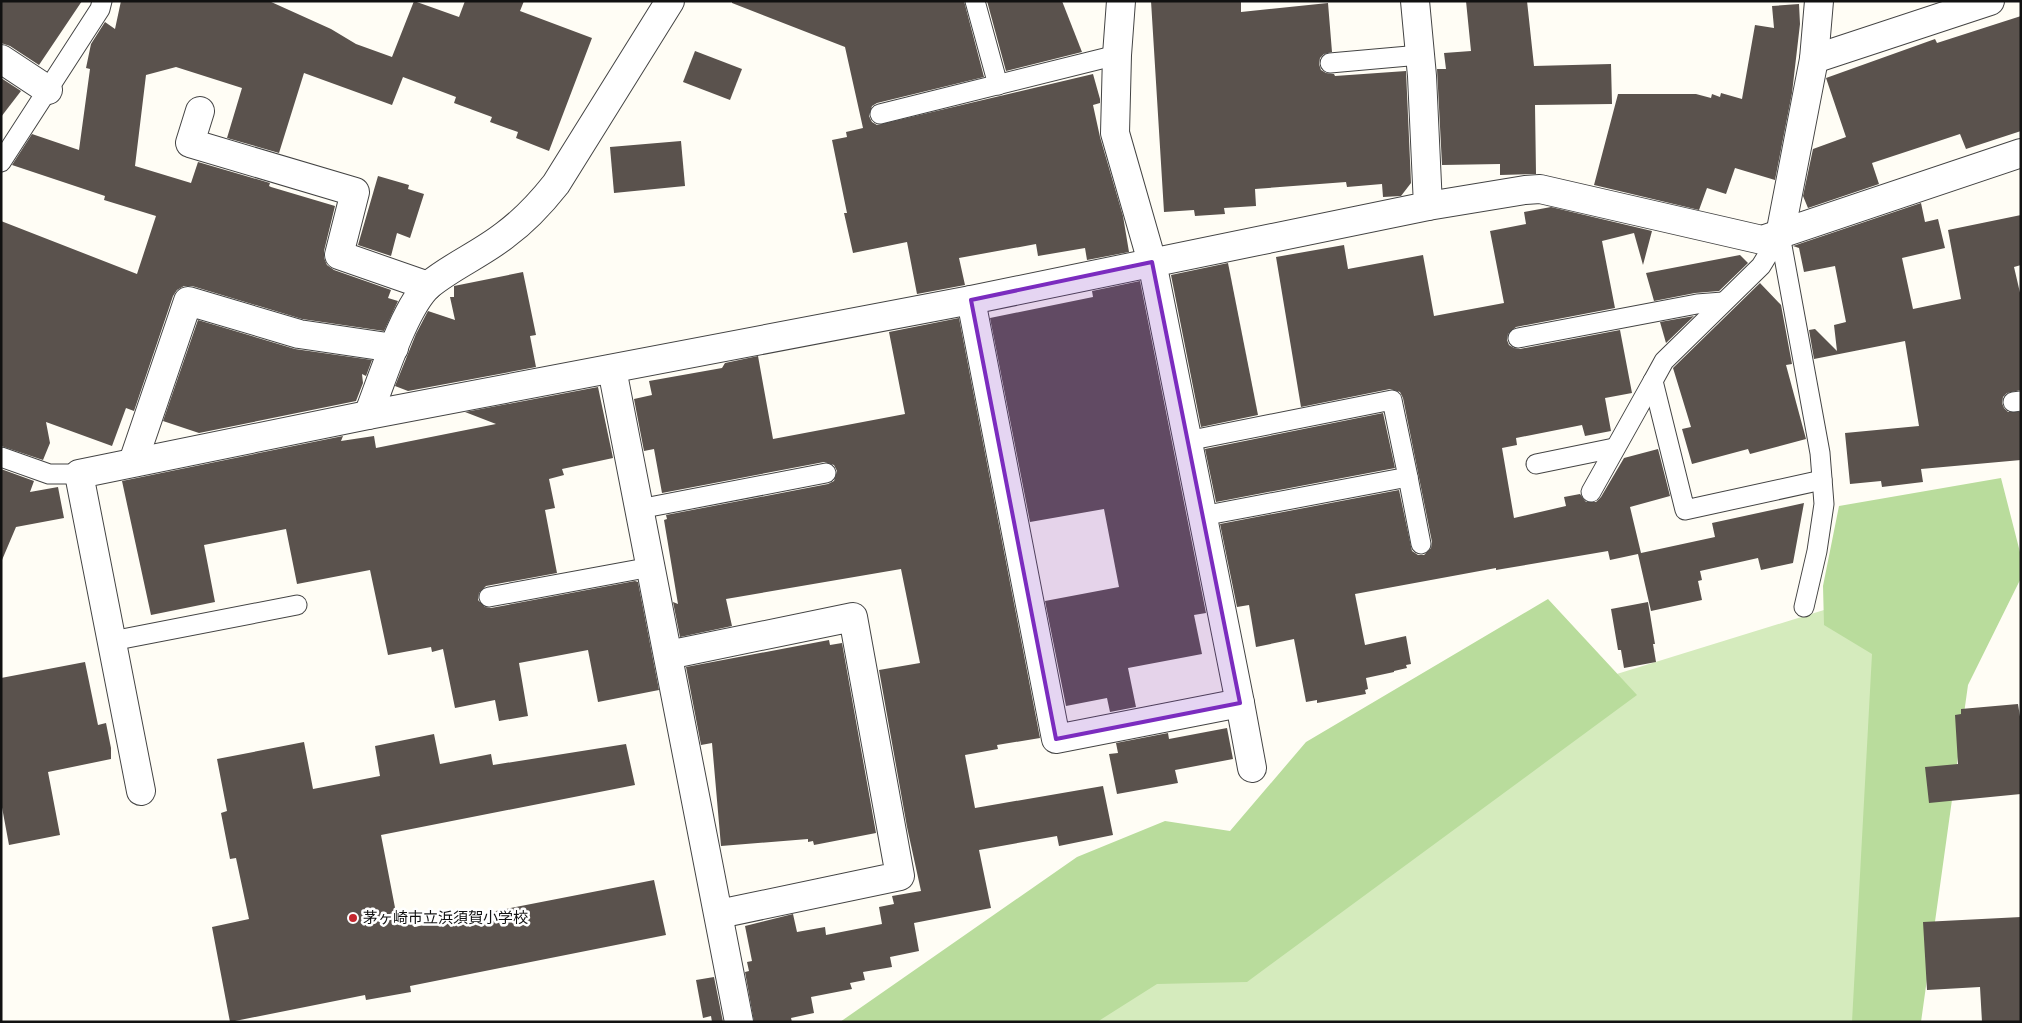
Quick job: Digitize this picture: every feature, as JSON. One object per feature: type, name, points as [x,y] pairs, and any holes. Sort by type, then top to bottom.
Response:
[{"type":"street","points":[[368,415],[394,348],[415,303],[428,286],[505,235],[540,204],[556,184],[670,1]]},
{"type":"street","points":[[1121,1],[1117,55],[1115,133],[1152,262],[1252,768]]},
{"type":"street","points":[[1415,1],[1420,55],[1428,206]]},
{"type":"street","points":[[1780,235],[1814,59],[1819,1]]},
{"type":"street","points":[[1814,59],[1990,1]]},
{"type":"street","points":[[1,59],[48,90]]},
{"type":"street","points":[[200,111],[190,143],[354,192],[339,256],[428,286]]},
{"type":"street","points":[[141,791],[79,474],[368,415],[971,300],[1428,206],[1540,189],[1762,240],[2021,153]]},
{"type":"street","points":[[971,300],[1056,739],[1240,702]]},
{"type":"street","points":[[133,462],[188,301],[299,334],[394,348]]},
{"type":"street","points":[[612,369],[739,1022]]},
{"type":"street","points":[[668,656],[853,617],[900,876],[719,914]]},
{"type":"lane","points":[[1,162],[100,9],[102,1]]},
{"type":"lane","points":[[975,1],[998,85]]},
{"type":"lane","points":[[880,114],[1117,55]]},
{"type":"lane","points":[[1330,63],[1420,55]]},
{"type":"lane","points":[[1591,492],[1664,362],[1761,266],[1780,235]]},
{"type":"lane","points":[[1780,235],[1820,454],[1824,504],[1817,552],[1804,607]]},
{"type":"lane","points":[[1518,338],[1698,304],[1723,302]]},
{"type":"lane","points":[[1652,381],[1685,510],[1822,480]]},
{"type":"lane","points":[[1188,441],[1392,400],[1421,544]]},
{"type":"lane","points":[[1536,464],[1614,448]]},
{"type":"lane","points":[[1,457],[50,474],[79,474]]},
{"type":"lane","points":[[639,509],[826,473]]},
{"type":"lane","points":[[1202,516],[1408,477]]},
{"type":"lane","points":[[490,597],[651,567]]},
{"type":"lane","points":[[112,641],[297,605]]},
{"type":"highlighted area","points":[[1152,262],[1240,703],[1056,739],[971,300]]},
{"type":"green space","points":[[2001,478],[2021,556],[2021,578],[1968,685],[1921,1022],[1852,1022],[1872,654],[1824,625],[1823,586],[1839,506]]},
{"type":"green space","points":[[1548,599],[1637,695],[1247,982],[1157,984],[1097,1022],[840,1022],[1077,857],[1165,821],[1230,831],[1306,742]]},
{"type":"green space","points":[[1824,610],[1879,613],[1866,1022],[979,1022],[1578,686]]},
{"type":"building","points":[[1,1],[82,1],[39,65],[10,46],[1,43]]},
{"type":"building","points":[[121,1],[269,1],[331,29],[356,44],[392,57],[414,1],[459,17],[465,1],[524,1],[520,11],[592,38],[549,151],[516,138],[518,132],[490,122],[492,117],[454,103],[456,97],[403,77],[392,105],[304,73],[279,153],[227,138],[242,88],[176,67],[146,75],[135,166],[191,183],[198,162],[270,183],[269,186],[271,187],[335,206],[324,251],[327,265],[334,270],[391,290],[388,298],[398,301],[384,331],[302,319],[192,286],[184,286],[177,290],[173,296],[134,411],[126,408],[112,446],[46,422],[50,443],[43,460],[1,446],[1,221],[137,274],[156,216],[104,200],[105,196],[12,165],[32,134],[79,150],[90,69],[86,68],[91,44],[105,22],[115,29]]},
{"type":"building","points":[[732,1],[964,1],[984,77],[877,103],[872,106],[869,116],[872,122],[877,125],[1093,74],[1100,103],[1093,105],[1100,137],[1123,216],[1129,252],[1087,260],[1085,248],[1038,256],[1036,244],[959,258],[965,285],[917,294],[907,242],[853,253],[844,213],[847,213],[832,140],[847,137],[846,132],[863,128],[845,47],[732,3]]},
{"type":"building","points":[[987,1],[1062,1],[1082,52],[1006,71]]},
{"type":"building","points":[[1151,1],[1241,1],[1241,12],[1328,3],[1332,52],[1324,54],[1320,58],[1321,70],[1335,76],[1406,71],[1411,183],[1401,196],[1383,197],[1382,184],[1347,187],[1346,182],[1255,189],[1256,206],[1224,208],[1225,214],[1195,216],[1194,210],[1164,212]]},
{"type":"building","points":[[1466,1],[1527,1],[1534,66],[1611,64],[1612,104],[1535,105],[1536,174],[1500,175],[1500,164],[1442,165],[1437,69],[1446,69],[1444,53],[1471,51]]},
{"type":"building","points":[[1799,4],[1800,24],[1792,93],[1775,180],[1735,168],[1726,194],[1707,188],[1699,210],[1594,185],[1618,94],[1696,94],[1711,98],[1712,94],[1720,97],[1721,93],[1742,99],[1755,25],[1774,28],[1772,6]]},
{"type":"building","points":[[2021,16],[2021,131],[1966,149],[1960,134],[1872,163],[1879,184],[1808,208],[1803,196],[1813,149],[1846,137],[1826,78],[1935,39],[1937,43]]},
{"type":"building","points":[[695,51],[742,69],[730,100],[683,82]]},
{"type":"building","points":[[1,78],[21,91],[1,117]]},
{"type":"building","points":[[681,141],[685,186],[614,193],[610,147]]},
{"type":"building","points":[[378,176],[409,185],[408,189],[424,194],[410,238],[397,233],[391,256],[358,245]]},
{"type":"building","points":[[1921,203],[1925,222],[1938,219],[1945,248],[1902,258],[1913,309],[1961,299],[1948,230],[2021,215],[2021,265],[2014,267],[2021,297],[2021,390],[2007,393],[2003,397],[2002,403],[2008,412],[2021,412],[2021,460],[1921,469],[1923,482],[1882,487],[1881,481],[1850,484],[1845,433],[1919,426],[1905,341],[1814,359],[1809,330],[1815,329],[1837,351],[1834,325],[1846,322],[1835,266],[1804,272],[1799,248],[1793,246]]},
{"type":"building","points":[[1551,207],[1652,231],[1643,265],[1634,233],[1602,241],[1615,308],[1516,327],[1508,334],[1507,340],[1509,345],[1520,349],[1620,330],[1632,393],[1605,398],[1611,431],[1585,436],[1582,425],[1516,438],[1517,445],[1502,448],[1514,518],[1566,506],[1564,497],[1580,494],[1586,502],[1596,502],[1601,497],[1624,458],[1658,449],[1670,496],[1630,507],[1641,553],[1715,537],[1712,523],[1804,503],[1793,563],[1761,570],[1758,558],[1700,571],[1702,580],[1698,581],[1702,600],[1651,611],[1638,554],[1610,560],[1608,551],[1496,570],[1496,568],[1355,594],[1365,645],[1406,636],[1411,664],[1406,665],[1407,668],[1366,678],[1368,689],[1365,690],[1366,694],[1317,703],[1317,700],[1306,702],[1294,639],[1256,647],[1249,605],[1237,607],[1220,524],[1399,490],[1412,551],[1418,555],[1424,555],[1431,548],[1432,542],[1403,398],[1400,392],[1390,389],[1301,407],[1276,257],[1344,245],[1348,269],[1423,255],[1434,316],[1504,303],[1490,231],[1526,224],[1524,212]]},
{"type":"building","points":[[1740,255],[1748,263],[1719,291],[1695,293],[1654,301],[1646,273]]},
{"type":"building","points":[[1228,263],[1258,415],[1201,427],[1171,275]]},
{"type":"building","points":[[523,272],[536,335],[530,336],[536,367],[408,391],[395,386],[416,334],[428,311],[455,320],[450,297],[454,297],[454,286]]},
{"type":"building","points":[[1140,281],[1206,613],[1194,615],[1202,654],[1128,668],[1136,707],[1110,712],[1107,698],[1066,706],[1045,601],[1119,587],[1104,509],[1030,522],[990,318],[1093,297],[1092,291]]},
{"type":"building","points":[[1760,283],[1781,305],[1792,364],[1786,365],[1806,439],[1750,454],[1748,449],[1692,464],[1682,429],[1691,427],[1673,368]]},
{"type":"building","points":[[1694,316],[1666,343],[1660,322]]},
{"type":"building","points":[[959,318],[1040,738],[997,745],[998,749],[965,755],[975,808],[1103,786],[1113,835],[1059,846],[1057,836],[979,850],[991,908],[914,923],[919,951],[890,957],[892,967],[863,972],[865,980],[850,983],[852,989],[811,997],[814,1013],[791,1018],[792,1022],[754,1022],[745,972],[749,971],[747,962],[752,961],[745,926],[793,914],[797,932],[825,927],[826,935],[882,924],[879,907],[894,904],[892,896],[921,891],[907,827],[879,670],[920,663],[901,569],[726,599],[732,626],[680,637],[673,602],[678,604],[664,520],[667,519],[666,515],[828,484],[834,481],[837,471],[834,465],[824,462],[662,493],[654,449],[644,451],[634,399],[652,395],[649,381],[722,368],[725,363],[758,356],[773,439],[905,414],[889,332]]},
{"type":"building","points":[[198,320],[295,349],[372,360],[366,376],[362,374],[363,383],[356,401],[199,433],[163,421]]},
{"type":"building","points":[[598,387],[613,458],[562,469],[564,475],[549,479],[555,508],[545,510],[557,573],[486,586],[479,593],[478,600],[485,607],[491,608],[635,581],[638,582],[659,690],[598,702],[588,650],[519,663],[528,716],[499,721],[495,700],[455,708],[443,649],[432,652],[431,647],[388,655],[370,570],[297,584],[286,529],[204,545],[215,602],[151,615],[122,481],[343,436],[341,441],[374,436],[376,448],[496,424],[465,412]]},
{"type":"building","points":[[1383,413],[1395,468],[1216,502],[1205,449]]},
{"type":"building","points":[[1,469],[34,481],[30,492],[58,487],[64,518],[16,527],[2,560]]},
{"type":"building","points":[[1648,602],[1656,662],[1624,668],[1621,650],[1618,650],[1611,609]]},
{"type":"building","points":[[829,640],[830,645],[842,643],[876,833],[814,845],[813,841],[808,842],[808,839],[721,846],[712,743],[701,745],[686,667]]},
{"type":"building","points":[[85,662],[98,725],[106,723],[111,748],[111,759],[48,772],[60,835],[9,845],[1,802],[1,678]]},
{"type":"building","points":[[2018,704],[2021,723],[2021,794],[1929,803],[1925,767],[1958,764],[1955,715],[1961,714],[1961,709]]},
{"type":"building","points":[[1227,728],[1233,759],[1175,770],[1178,783],[1117,794],[1109,754],[1118,753],[1116,743],[1168,733],[1169,739]]},
{"type":"building","points":[[434,734],[440,764],[491,754],[493,765],[626,744],[635,785],[381,835],[397,918],[412,916],[414,927],[654,880],[666,935],[410,986],[411,992],[366,1000],[365,995],[230,1022],[212,927],[249,919],[236,858],[230,859],[221,813],[227,811],[217,759],[304,742],[313,789],[380,776],[375,746]]},
{"type":"building","points":[[2021,917],[2021,1022],[1982,1022],[1980,987],[1927,990],[1923,922]]},
{"type":"building","points":[[714,977],[723,1022],[712,1022],[711,1016],[703,1018],[696,980]]},
{"type":"place","name":"茅ヶ崎市立浜須賀小学校","points":[[353,918]]}]
